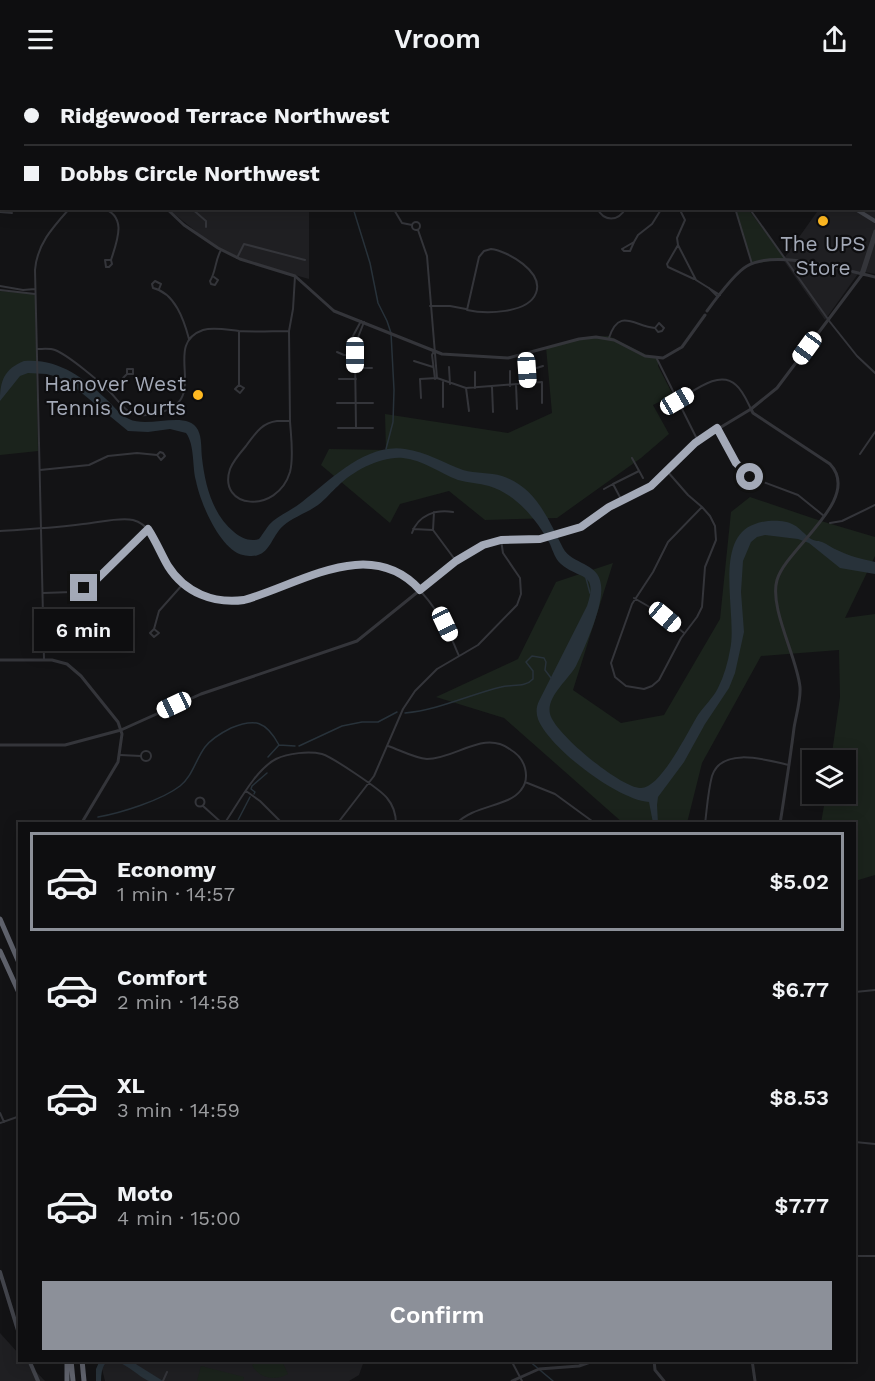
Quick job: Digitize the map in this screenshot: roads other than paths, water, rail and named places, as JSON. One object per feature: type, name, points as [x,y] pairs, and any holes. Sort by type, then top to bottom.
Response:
[{"type":"highway","points":[[0,914],[3,926]]},
{"type":"highway","points":[[0,919],[18,960]]},
{"type":"highway","points":[[0,951],[18,991]]},
{"type":"highway","points":[[67,1381],[69,1362]]},
{"type":"highway","points":[[69,1362],[73,1381]]},
{"type":"highway","points":[[82,1362],[84,1381]]},
{"type":"main road","points":[[857,210],[875,221]]},
{"type":"main road","points":[[0,1272],[18,1330]]},
{"type":"main road","points":[[29,1362],[38,1381]]},
{"type":"street","points":[[0,212],[12,213],[8,210]]},
{"type":"street","points":[[44,659],[35,270],[38,253],[45,237],[68,210]]},
{"type":"street","points":[[106,210],[115,215],[119,225],[111,260]]},
{"type":"street","points":[[168,210],[184,225],[221,250],[237,258],[295,276],[308,285],[329,308],[434,351],[461,356],[509,358],[579,339],[596,337],[609,338],[645,356],[657,359],[669,356],[682,347],[719,296],[744,269],[752,264],[785,259],[875,277]]},
{"type":"street","points":[[193,210],[206,221],[206,227]]},
{"type":"street","points":[[394,210],[402,223],[412,225],[418,230]]},
{"type":"street","points":[[598,210],[602,216],[611,219],[620,216],[624,210]]},
{"type":"street","points":[[634,242],[638,235],[652,224],[661,210]]},
{"type":"street","points":[[680,210],[685,219],[677,238],[678,244],[696,280]]},
{"type":"street","points":[[736,210],[752,264]]},
{"type":"street","points":[[750,210],[828,319],[857,356],[875,373]]},
{"type":"street","points":[[412,225],[414,222],[420,225],[418,230],[427,256],[436,354],[436,379]]},
{"type":"street","points":[[861,274],[875,231]]},
{"type":"street","points":[[0,745],[65,745],[121,730],[201,694],[357,641],[456,561],[483,545],[501,540],[540,539],[581,527],[603,511],[651,486],[698,441],[752,409],[777,388],[864,272],[875,238]]},
{"type":"street","points":[[237,258],[244,244],[305,260]]},
{"type":"street","points":[[678,244],[667,264],[668,267],[696,280],[719,296]]},
{"type":"street","points":[[430,306],[450,306],[467,310],[494,312],[521,306],[535,296],[536,281],[527,268],[516,259],[495,249],[486,250],[479,257],[467,310]]},
{"type":"street","points":[[214,277],[216,260],[221,250]]},
{"type":"street","points":[[290,421],[273,421],[263,425],[233,463],[229,473],[229,483],[233,492],[241,499],[252,503],[264,501],[273,496],[286,480],[291,466],[290,331],[295,276]]},
{"type":"street","points":[[0,288],[35,289]]},
{"type":"street","points":[[0,288],[36,294]]},
{"type":"street","points":[[159,289],[178,310],[184,320],[189,339]]},
{"type":"street","points":[[609,338],[614,326],[625,320],[633,320],[655,328]]},
{"type":"street","points":[[356,428],[356,345],[354,336],[362,322]]},
{"type":"street","points":[[37,349],[61,352],[109,391],[124,408],[136,415],[148,415],[174,408],[180,402],[184,394],[184,353],[189,339],[198,332],[207,329],[290,331]]},
{"type":"street","points":[[239,331],[239,385]]},
{"type":"street","points":[[434,351],[432,355],[436,379]]},
{"type":"street","points":[[337,352],[344,355],[355,355]]},
{"type":"street","points":[[657,359],[698,441]]},
{"type":"street","points":[[414,361],[433,367]]},
{"type":"street","points":[[528,383],[527,370],[543,366]]},
{"type":"street","points":[[449,367],[450,384]]},
{"type":"street","points":[[355,368],[372,368]]},
{"type":"street","points":[[510,371],[510,386]]},
{"type":"street","points":[[475,372],[475,388]]},
{"type":"street","points":[[109,391],[127,374]]},
{"type":"street","points":[[339,379],[356,379]]},
{"type":"street","points":[[420,398],[420,379],[436,379],[466,388],[542,382],[542,403]]},
{"type":"street","points":[[677,401],[711,381],[724,379],[738,386],[753,413],[833,466],[836,475],[837,494],[833,505],[781,572],[776,586],[778,606],[800,688],[780,822]]},
{"type":"street","points":[[443,382],[444,407]]},
{"type":"street","points":[[516,384],[517,409]]},
{"type":"street","points":[[492,387],[493,412]]},
{"type":"street","points":[[466,388],[469,411]]},
{"type":"street","points":[[337,403],[373,403]]},
{"type":"street","points":[[338,428],[373,428]]},
{"type":"street","points":[[717,428],[736,463],[750,477],[798,495],[824,516]]},
{"type":"street","points":[[860,454],[875,432]]},
{"type":"street","points":[[40,470],[89,465],[108,456],[137,453],[157,455]]},
{"type":"street","points":[[632,458],[643,478]]},
{"type":"street","points":[[604,489],[639,471]]},
{"type":"street","points":[[667,471],[702,507],[713,523],[716,540],[705,567],[702,607],[697,617],[684,633],[656,683],[640,689],[631,688],[622,684],[614,673],[612,660],[634,598],[653,572],[668,542],[702,507]]},
{"type":"street","points":[[613,484],[622,501]]},
{"type":"street","points":[[830,523],[875,505]]},
{"type":"street","points":[[433,530],[413,531],[425,517],[434,512],[453,512]]},
{"type":"street","points":[[434,512],[433,530],[456,561]]},
{"type":"street","points":[[0,531],[41,529],[128,519],[140,522],[148,529],[170,568],[183,584],[208,598],[222,601],[252,598],[344,566],[366,564],[381,566],[396,571],[420,590],[442,618],[459,656]]},
{"type":"street","points":[[42,593],[72,592],[88,586],[148,529]]},
{"type":"street","points":[[339,822],[369,784],[403,709],[415,691],[437,669],[483,641],[513,610],[519,599],[520,578],[503,553],[501,540]]},
{"type":"street","points":[[154,629],[159,612],[183,584]]},
{"type":"street","points":[[634,598],[660,613],[684,633]]},
{"type":"street","points":[[43,628],[102,627]]},
{"type":"street","points":[[0,660],[62,661],[74,669],[112,714],[121,730],[120,755],[115,769],[82,822]]},
{"type":"street","points":[[388,746],[416,757],[429,759],[482,743],[499,744],[511,749],[520,759],[525,770],[525,782],[521,790],[514,797],[471,812],[458,822]]},
{"type":"street","points":[[225,822],[268,764],[280,757],[294,754],[324,755],[369,784],[389,800],[395,813],[396,822]]},
{"type":"street","points":[[120,755],[141,756]]},
{"type":"street","points":[[705,822],[712,777],[722,763],[729,759],[739,758],[789,765]]},
{"type":"street","points":[[525,782],[555,794],[593,822]]},
{"type":"street","points":[[246,791],[281,822]]},
{"type":"street","points":[[203,805],[222,822]]},
{"type":"street","points":[[856,992],[875,990]]},
{"type":"street","points":[[0,1113],[2,1123],[18,1117]]},
{"type":"street","points":[[856,1142],[875,1144]]},
{"type":"street","points":[[856,1256],[875,1256]]},
{"type":"street","points":[[513,1362],[521,1379]]},
{"type":"street","points":[[512,1381],[521,1379],[539,1369],[579,1366],[590,1362]]},
{"type":"street","points":[[654,1362],[655,1371],[664,1381]]},
{"type":"street","points":[[752,1362],[755,1381]]},
{"type":"street","points":[[163,1380],[167,1372]]},
{"type":"waterway","points":[[354,210],[370,263],[378,303],[391,333],[393,422],[386,449]]},
{"type":"waterway","points":[[586,578],[590,593]]},
{"type":"waterway","points":[[405,713],[430,709],[501,687],[526,684],[533,679],[533,671],[526,662],[532,656],[544,658],[545,670],[551,678]]},
{"type":"waterway","points":[[299,746],[342,726],[378,722],[397,712]]},
{"type":"waterway","points":[[98,817],[141,805],[180,786],[188,778],[208,744],[231,728],[247,723],[259,724],[269,731],[279,745]]},
{"type":"waterway","points":[[268,757],[279,745],[295,746]]},
{"type":"waterway","points":[[254,794],[252,786],[267,773]]},
{"type":"waterway","points":[[237,822],[250,797]]},
{"type":"waterway","points":[[530,1362],[553,1381]]},
{"type":"place","name":"The UPS Store","points":[[823,221]]},
{"type":"place","name":"Hanover West Tennis Courts","points":[[198,395]]}]
